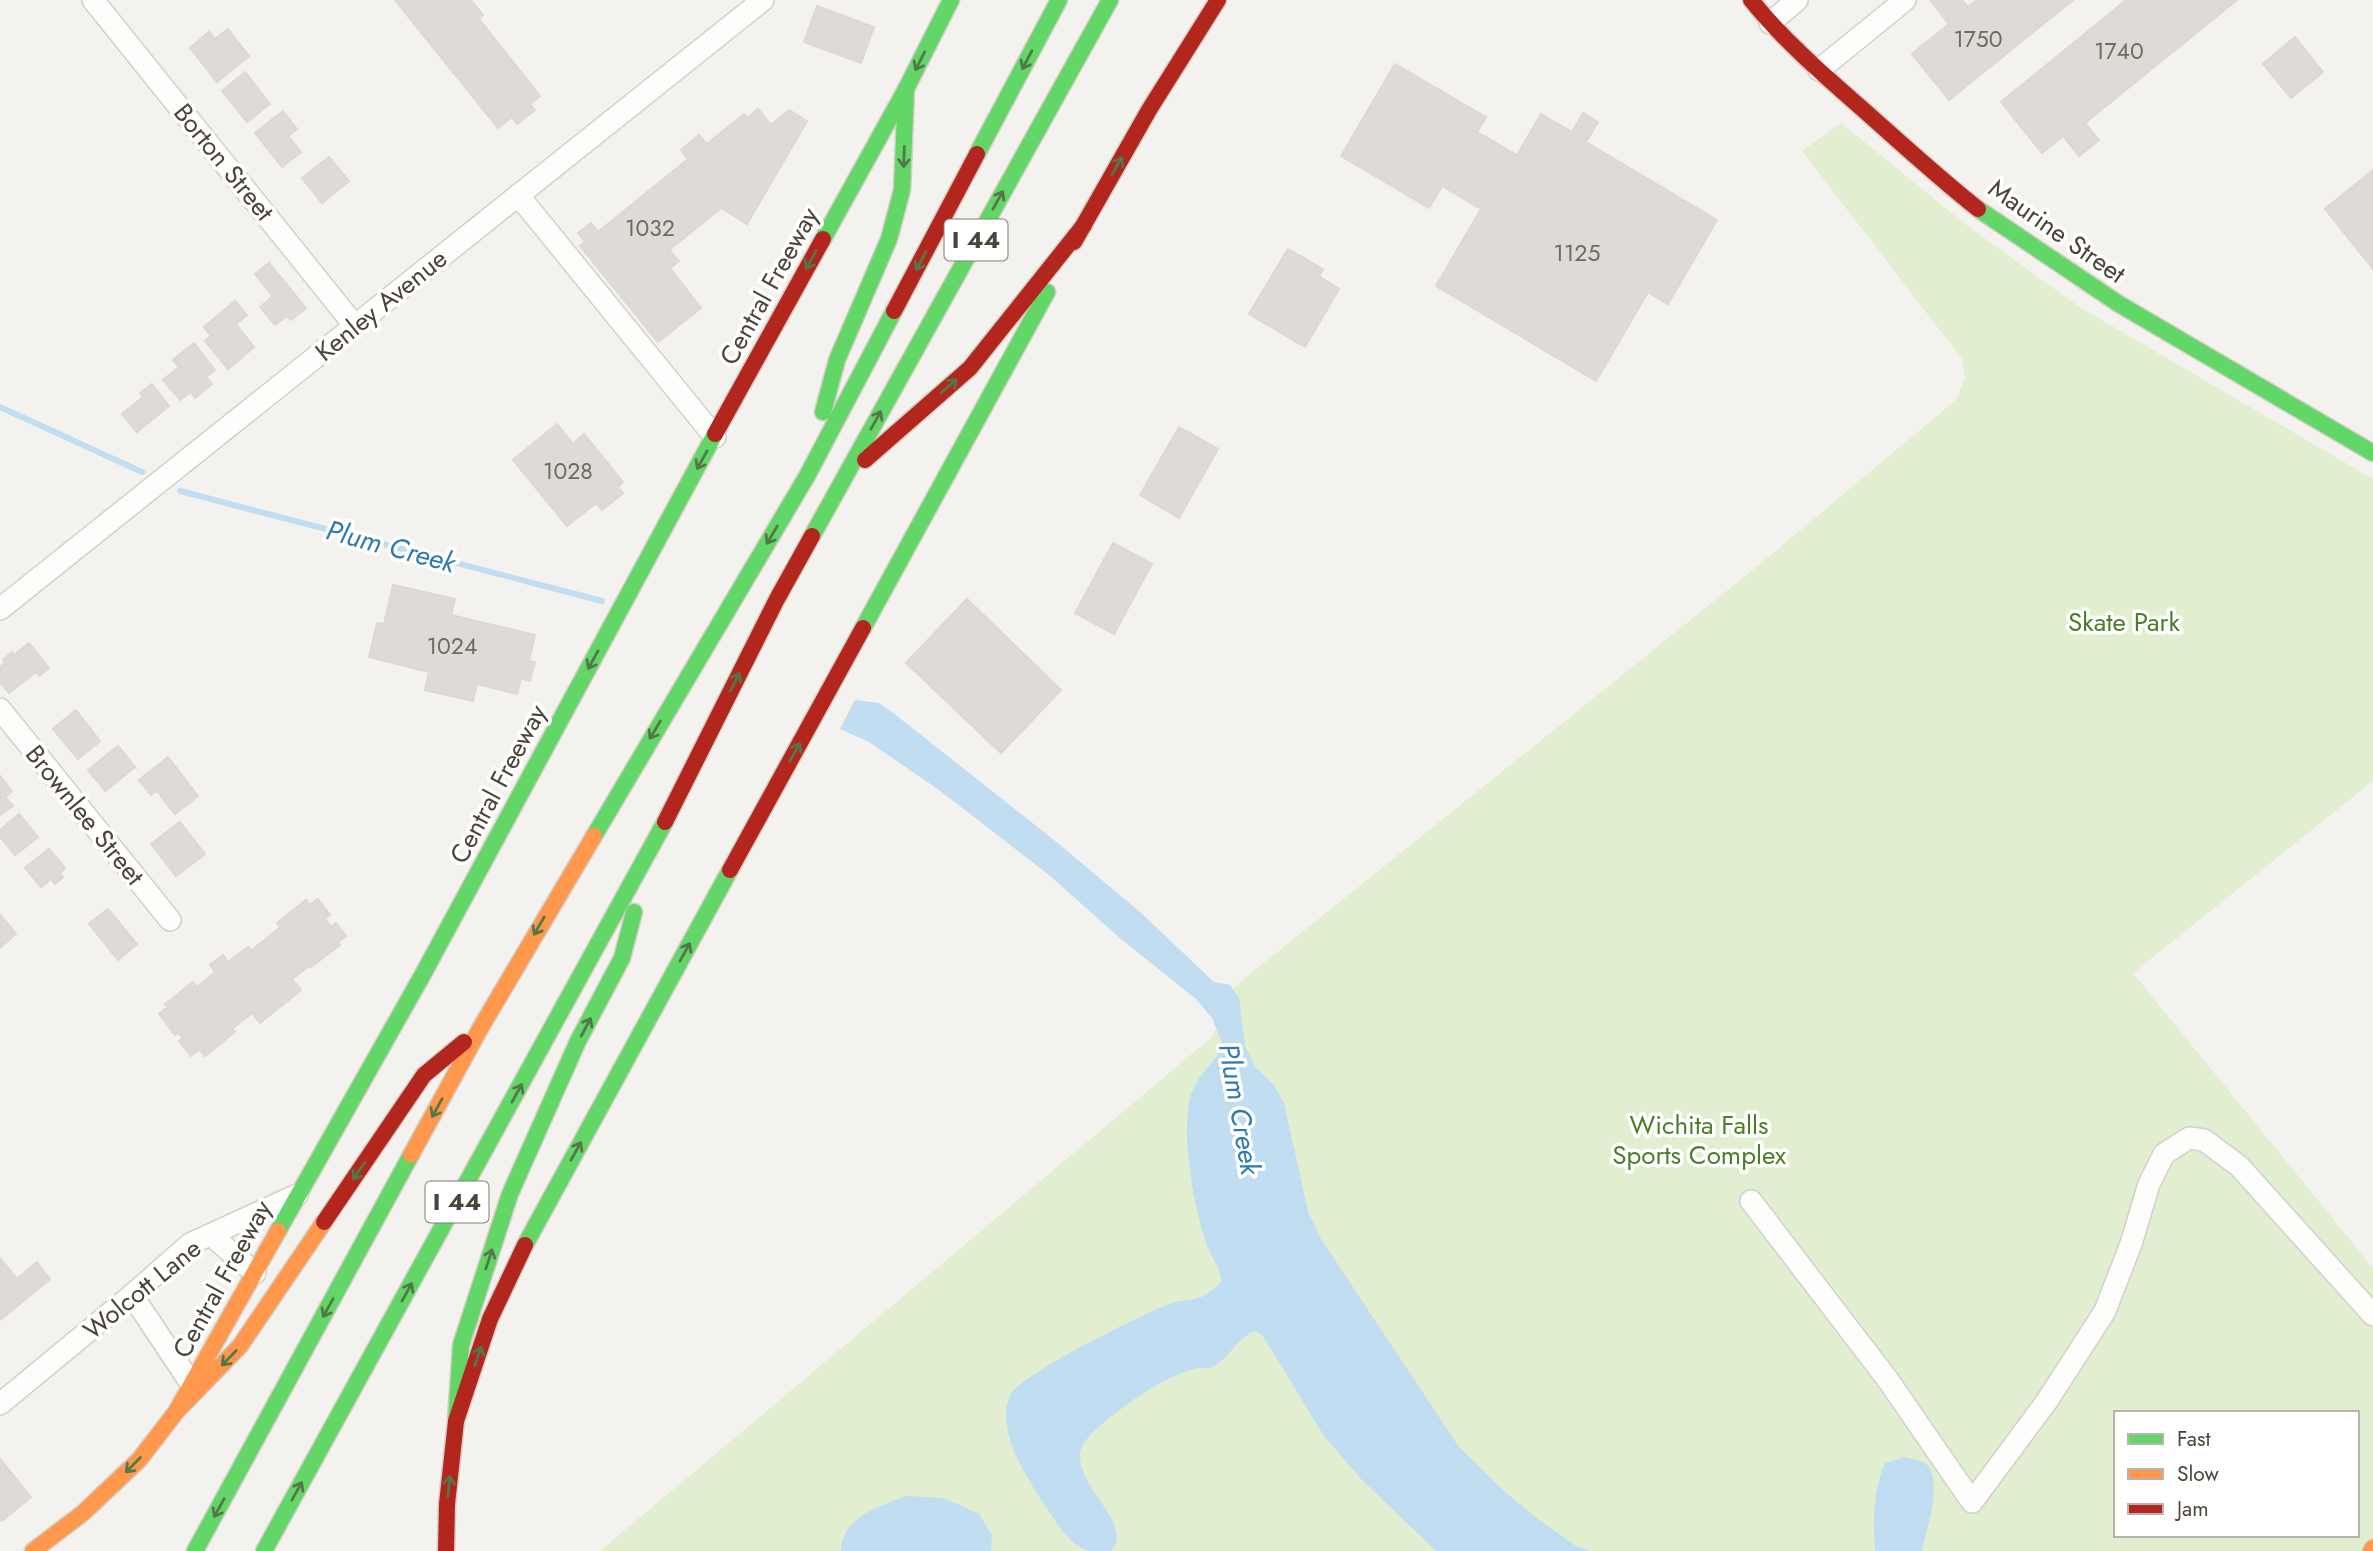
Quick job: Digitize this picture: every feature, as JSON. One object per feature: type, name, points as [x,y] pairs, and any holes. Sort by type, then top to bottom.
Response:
[{"type":"main road","name":"Central Freeway","points":[[33,1551],[82,1513],[139,1460],[176,1412],[192,1385],[428,965],[906,89],[951,0]]},
{"type":"main road","name":"I 44","points":[[195,1551],[481,1027],[807,476],[1059,0]]},
{"type":"main road","name":"I 44","points":[[264,1551],[650,852],[777,599],[1110,0]]},
{"type":"main road","points":[[456,1421],[490,1319],[527,1240],[1083,225],[1149,110],[1218,0]]},
{"type":"main road","name":"Maurine Street","points":[[1751,0],[1770,23],[1819,70],[1949,186],[2056,264],[2373,453]]},
{"type":"main road","points":[[807,476],[837,360],[889,239],[902,190],[906,89]]},
{"type":"main road","points":[[843,480],[970,368],[1083,225]]},
{"type":"main road","points":[[446,1551],[447,1504],[461,1345],[510,1194],[578,1041],[622,958],[650,852]]},
{"type":"main road","points":[[176,1412],[240,1346],[424,1075],[481,1027]]},
{"type":"street","name":"Borton Street","points":[[93,0],[355,326]]},
{"type":"street","name":"Kenley Avenue","points":[[0,609],[762,0]]},
{"type":"street","points":[[1770,23],[1797,0]]},
{"type":"street","points":[[1819,70],[1905,0]]},
{"type":"street","points":[[518,195],[715,437]]},
{"type":"street","name":"Brownlee Street","points":[[0,709],[170,920]]},
{"type":"street","points":[[1751,1201],[1888,1380],[1972,1502],[2047,1401],[2105,1311],[2131,1244],[2149,1184],[2164,1154],[2189,1138],[2204,1140],[2239,1166],[2373,1315]]},
{"type":"street","name":"Wolcott Lane","points":[[0,1404],[190,1244],[297,1195]]},
{"type":"street","points":[[211,1235],[255,1273]]},
{"type":"street","points":[[132,1295],[192,1385]]},
{"type":"green space","name":"Wichita Falls Sports Complex","points":[[1841,123],[1969,227],[2078,306],[2373,479],[2373,781],[2133,973],[2373,1268],[2373,1540],[2364,1551],[600,1551],[1212,1037],[1234,987],[1754,569],[1957,399],[1965,376],[1962,359],[1802,151]]},
{"type":"water","points":[[855,700],[879,703],[892,712],[1059,844],[1140,912],[1214,982],[1230,985],[1239,998],[1245,1046],[1255,1067],[1274,1085],[1284,1103],[1308,1212],[1321,1239],[1459,1447],[1534,1516],[1576,1546],[1590,1551],[1436,1551],[1362,1480],[1324,1436],[1263,1336],[1255,1331],[1243,1338],[1216,1365],[1187,1371],[1168,1379],[1133,1400],[1094,1431],[1081,1449],[1080,1462],[1085,1476],[1110,1516],[1116,1541],[1111,1551],[1090,1551],[1077,1545],[1066,1535],[1016,1456],[1007,1426],[1009,1397],[1033,1375],[1079,1348],[1164,1306],[1206,1295],[1221,1282],[1198,1214],[1190,1174],[1187,1133],[1192,1091],[1223,1045],[1212,1018],[1196,999],[1121,939],[1049,875],[939,790],[869,742],[840,729]]},
{"type":"water","points":[[1905,1457],[1926,1464],[1934,1481],[1922,1551],[1875,1551],[1875,1506],[1881,1474],[1885,1463]]},
{"type":"water","points":[[907,1496],[944,1498],[979,1514],[992,1535],[991,1551],[841,1551],[843,1539],[855,1521],[874,1509]]},
{"type":"building","points":[[395,0],[471,0],[483,15],[479,19],[540,96],[530,104],[535,110],[517,124],[512,117],[498,128]]},
{"type":"building","points":[[1930,0],[1962,0],[1968,7],[1977,0],[2073,0],[1949,100],[1912,54],[1949,24]]},
{"type":"building","points":[[2126,0],[2237,0],[2085,123],[2099,140],[2079,156],[2063,136],[2042,153],[2001,102]]},
{"type":"building","points":[[817,6],[874,27],[861,63],[804,42]]},
{"type":"building","points":[[228,29],[249,56],[217,82],[190,48],[209,32],[215,39]]},
{"type":"building","points":[[2295,37],[2323,72],[2291,98],[2263,64]]},
{"type":"building","points":[[1395,64],[1486,117],[1477,132],[1517,155],[1541,114],[1572,132],[1583,113],[1598,122],[1586,142],[1717,220],[1668,304],[1648,292],[1596,381],[1436,286],[1481,209],[1442,186],[1429,208],[1341,156]]},
{"type":"building","points":[[245,72],[270,104],[247,122],[222,91]]},
{"type":"building","points":[[758,109],[771,125],[789,110],[807,121],[747,224],[721,208],[669,250],[679,261],[670,268],[701,308],[658,342],[580,246],[585,242],[578,233],[591,223],[598,232],[688,159],[681,150],[699,135],[707,144],[744,114],[747,118]]},
{"type":"building","points":[[283,111],[297,129],[288,136],[301,152],[282,167],[255,133]]},
{"type":"building","points":[[329,157],[349,181],[322,203],[302,178]]},
{"type":"building","points":[[2373,170],[2373,269],[2325,209]]},
{"type":"building","points":[[1288,249],[1323,269],[1319,276],[1339,289],[1305,347],[1249,314]]},
{"type":"building","points":[[269,263],[306,308],[291,320],[287,316],[275,325],[260,307],[273,296],[255,274]]},
{"type":"building","points":[[235,301],[247,315],[236,324],[254,347],[228,369],[205,341],[211,336],[204,327]]},
{"type":"building","points":[[194,343],[215,370],[206,377],[212,384],[195,398],[191,392],[180,400],[163,380],[179,367],[173,360]]},
{"type":"building","points":[[152,384],[169,406],[137,432],[122,414],[143,397],[140,393]]},
{"type":"building","points":[[557,424],[573,444],[584,434],[623,482],[618,487],[623,493],[602,510],[596,503],[567,526],[513,460]]},
{"type":"building","points":[[1179,427],[1218,449],[1179,518],[1140,495]]},
{"type":"building","points":[[1113,543],[1152,564],[1114,634],[1075,613]]},
{"type":"building","points":[[393,585],[455,599],[451,615],[535,635],[529,661],[535,662],[530,681],[521,678],[517,694],[477,684],[473,701],[425,690],[429,672],[369,657],[377,623],[384,624]]},
{"type":"building","points":[[967,599],[1061,690],[1001,753],[906,663]]},
{"type":"building","points":[[29,643],[49,668],[39,676],[36,672],[9,693],[0,682],[0,667],[12,652],[14,655]]},
{"type":"building","points":[[76,710],[100,741],[78,759],[53,729]]},
{"type":"building","points":[[118,746],[135,767],[105,791],[88,770]]},
{"type":"building","points":[[168,757],[198,796],[175,814],[157,791],[151,795],[139,780]]},
{"type":"building","points":[[1,777],[12,791],[5,797],[13,806],[0,815]]},
{"type":"building","points":[[19,814],[38,837],[15,855],[0,837],[0,830]]},
{"type":"building","points":[[180,822],[205,854],[176,876],[151,844]]},
{"type":"building","points":[[49,849],[65,868],[60,873],[63,877],[55,884],[51,879],[41,887],[25,868]]},
{"type":"building","points":[[318,899],[330,915],[325,919],[331,927],[336,923],[346,936],[338,942],[340,945],[292,979],[301,990],[260,1023],[252,1013],[232,1029],[235,1032],[205,1056],[199,1049],[191,1056],[179,1041],[183,1038],[178,1032],[175,1035],[159,1014],[168,1007],[165,1004],[193,982],[197,987],[215,972],[210,965],[223,955],[228,962],[248,947],[251,951],[280,927],[277,923],[306,900],[310,905]]},
{"type":"building","points":[[108,909],[137,944],[118,960],[89,924]]},
{"type":"building","points":[[0,914],[16,934],[0,948]]},
{"type":"building","points":[[0,1258],[17,1279],[37,1262],[50,1279],[0,1320]]},
{"type":"building","points":[[0,1459],[31,1497],[2,1521],[0,1519]]},
{"type":"waterway","name":"Plum Creek","points":[[0,407],[142,472]]},
{"type":"waterway","name":"Plum Creek","points":[[180,491],[602,601]]},
{"type":"traffic: fast","points":[[823,239],[906,89],[951,0]]},
{"type":"traffic: fast","points":[[977,154],[1059,0]]},
{"type":"traffic: fast","points":[[812,536],[1110,0]]},
{"type":"traffic: fast","points":[[823,412],[837,360],[889,239],[902,190],[906,89]]},
{"type":"traffic: fast","points":[[1978,209],[2119,304],[2373,453]]},
{"type":"traffic: fast","points":[[863,628],[1047,292]]},
{"type":"traffic: fast","points":[[594,836],[807,476],[894,311]]},
{"type":"traffic: fast","points":[[278,1231],[422,976],[715,434]]},
{"type":"traffic: fast","points":[[264,1551],[665,822]]},
{"type":"traffic: fast","points":[[525,1245],[730,870]]},
{"type":"traffic: fast","points":[[456,1421],[461,1345],[510,1194],[578,1041],[622,958],[634,912]]},
{"type":"traffic: fast","points":[[195,1551],[411,1155]]},
{"type":"traffic: slow","points":[[411,1155],[481,1027],[594,836]]},
{"type":"traffic: slow","points":[[176,1412],[240,1346],[324,1222]]},
{"type":"traffic: slow","points":[[33,1551],[83,1513],[139,1460],[176,1412],[278,1231]]},
{"type":"traffic: jam","points":[[1074,242],[1149,110],[1218,0]]},
{"type":"traffic: jam","points":[[1751,0],[1822,73],[1978,209]]},
{"type":"traffic: jam","points":[[894,311],[977,154]]},
{"type":"traffic: jam","points":[[865,460],[970,368],[1084,225]]},
{"type":"traffic: jam","points":[[715,434],[823,239]]},
{"type":"traffic: jam","points":[[665,822],[777,599],[812,536]]},
{"type":"traffic: jam","points":[[730,870],[863,628]]},
{"type":"traffic: jam","points":[[324,1222],[424,1075],[464,1042]]},
{"type":"traffic: jam","points":[[446,1551],[447,1504],[456,1421],[490,1319],[525,1245]]},
{"type":"park label","name":"Skate Park","points":[[2124,622]]}]
